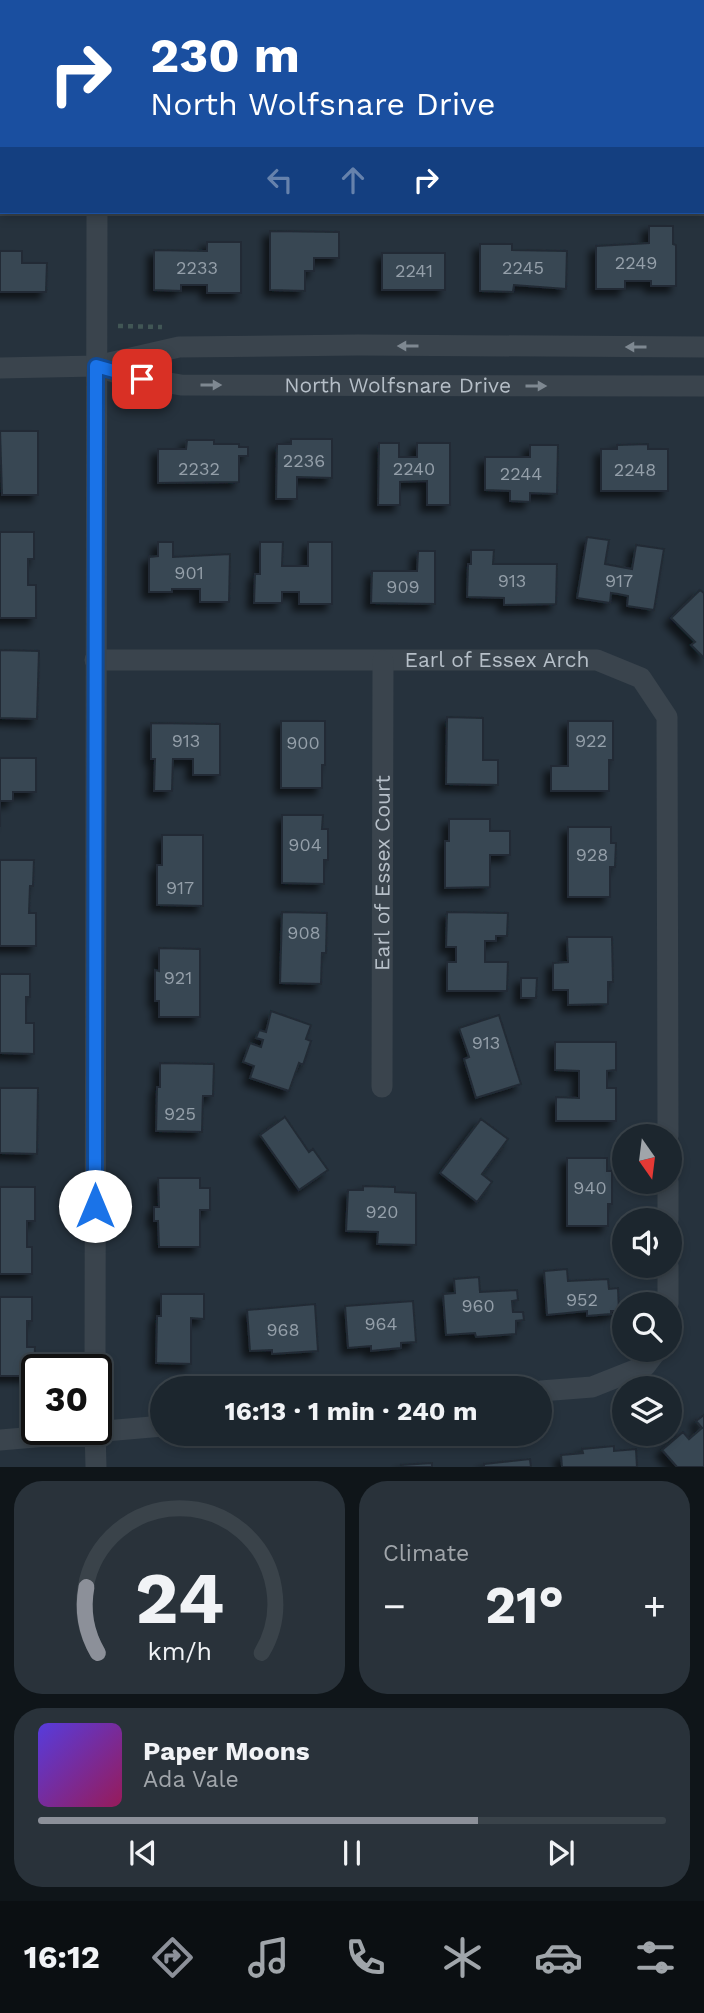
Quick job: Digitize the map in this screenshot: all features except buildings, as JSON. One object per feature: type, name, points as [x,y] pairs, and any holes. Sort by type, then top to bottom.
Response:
[{"type":"street","points":[[95,1354],[97,214]]},
{"type":"street","name":"North Wolfsnare Drive","points":[[0,368],[96,366],[179,347],[704,347]]},
{"type":"street","name":"North Wolfsnare Drive","points":[[96,366],[132,377],[181,385],[704,386]]},
{"type":"street","name":"Earl of Essex Arch","points":[[95,660],[597,660],[641,678],[667,717],[668,1124]]},
{"type":"street","name":"Earl of Essex Court","points":[[382,1087],[383,661]]},
{"type":"street","points":[[552,1390],[592,1387],[645,1366],[648,1362]]},
{"type":"street","points":[[112,1430],[150,1427]]},
{"type":"street","points":[[0,1440],[21,1438]]},
{"type":"street","points":[[95,1445],[96,1467]]},
{"type":"route","points":[[95,1206],[96,366],[142,379]]}]
